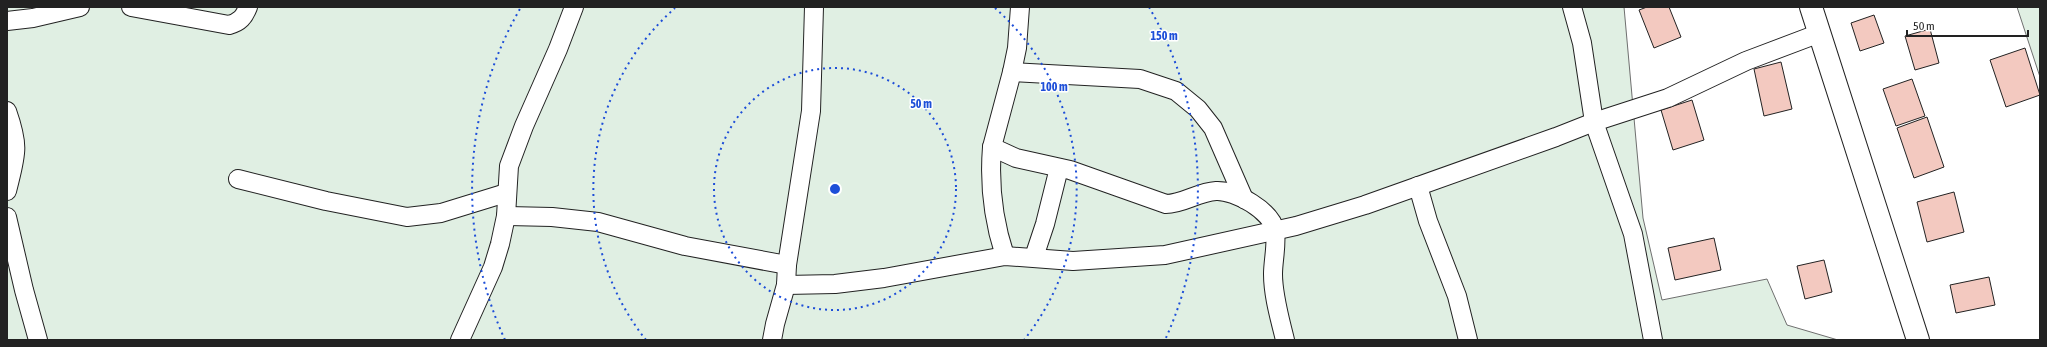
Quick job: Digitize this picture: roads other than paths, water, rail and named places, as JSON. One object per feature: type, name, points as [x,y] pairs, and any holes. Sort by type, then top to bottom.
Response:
[{"type":"main road","points":[[1812,7],[1918,340]]},
{"type":"street","points":[[7,21],[34,18],[80,7]]},
{"type":"street","points":[[131,7],[229,25],[238,22],[248,7]]},
{"type":"street","points":[[460,340],[493,267],[506,216],[506,193],[509,166],[524,126],[558,49],[574,7]]},
{"type":"street","points":[[772,340],[774,324],[786,285],[787,265],[811,111],[814,7]]},
{"type":"street","points":[[1005,256],[997,232],[992,202],[992,147],[1012,72],[1020,7]]},
{"type":"street","points":[[1572,7],[1582,43],[1594,122],[1633,234],[1653,340]]},
{"type":"street","points":[[786,285],[835,284],[884,278],[975,260],[1005,256],[1073,261],[1165,255],[1275,230],[1365,205],[1594,122],[1668,98],[1746,61],[1820,33]]},
{"type":"street","points":[[1012,72],[1140,79],[1176,91],[1198,110],[1213,128],[1244,199]]},
{"type":"street","points":[[7,110],[16,135],[17,151],[7,192]]},
{"type":"street","points":[[992,147],[1016,158],[1070,170],[1166,204],[1174,204],[1216,191],[1227,192],[1244,199],[1263,212],[1275,230],[1273,276],[1285,340]]},
{"type":"street","points":[[1034,257],[1045,224],[1059,168]]},
{"type":"street","points":[[238,180],[326,201],[407,217],[441,213],[506,193]]},
{"type":"street","points":[[1418,186],[1428,221],[1457,296],[1468,340]]},
{"type":"street","points":[[7,216],[24,290],[38,340]]},
{"type":"street","points":[[506,216],[552,217],[598,222],[685,246],[787,265]]}]
